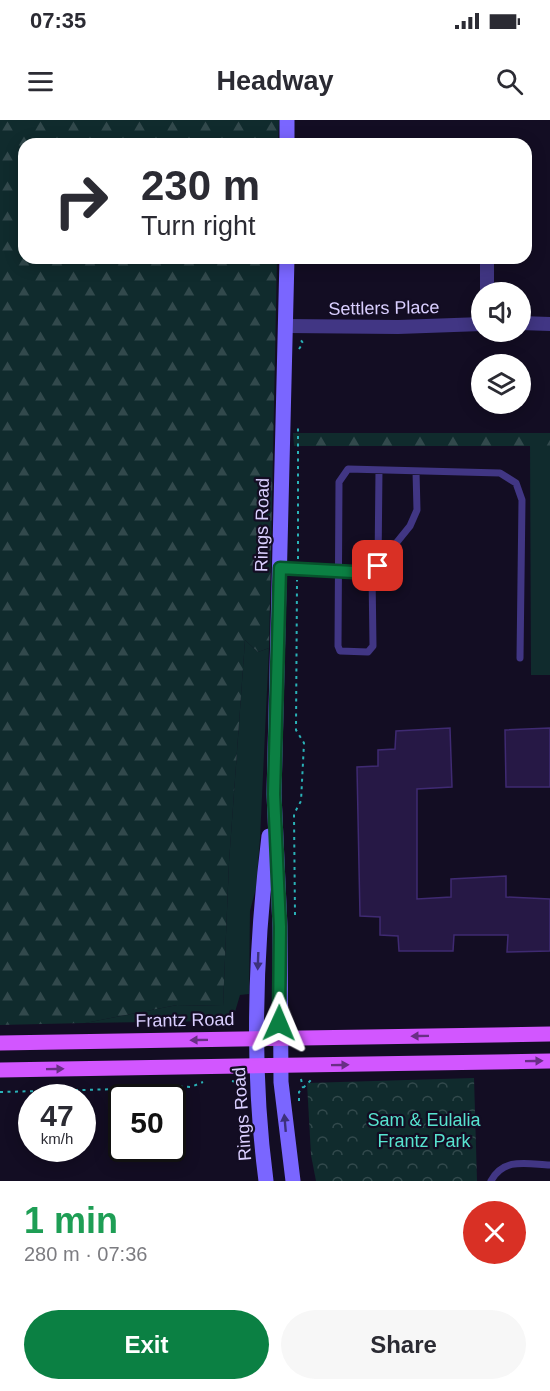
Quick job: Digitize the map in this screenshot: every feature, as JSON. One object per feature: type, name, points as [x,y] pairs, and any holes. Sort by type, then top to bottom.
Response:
[{"type":"main road","points":[[287,120],[287,138]]},
{"type":"main road","name":"Rings Road","points":[[288,264],[294,326],[280,568],[274,794],[280,927],[281,1082],[292,1181]]},
{"type":"main road","name":"Rings Road","points":[[266,1181],[257,1066],[261,903],[274,794]]},
{"type":"main road","name":"Frantz Road","points":[[0,1043],[550,1034]]},
{"type":"main road","points":[[0,1070],[550,1061]]},
{"type":"street","points":[[487,264],[487,282]]},
{"type":"street","points":[[531,323],[550,324]]},
{"type":"street","name":"Settlers Place","points":[[294,326],[471,324]]},
{"type":"lane","points":[[416,471],[417,510],[410,526],[372,573],[373,646],[368,652],[345,653],[340,651],[338,646],[339,482],[348,469],[500,473],[516,483],[522,500],[520,658]]},
{"type":"lane","points":[[378,566],[379,470]]},
{"type":"lane","points":[[280,568],[372,573]]},
{"type":"lane","points":[[491,1181],[499,1168],[512,1164],[550,1166]]},
{"type":"path","points":[[294,326],[303,343],[299,348],[299,360]]},
{"type":"path","points":[[295,917],[294,814],[301,801],[304,743],[296,730],[298,418]]},
{"type":"path","points":[[281,1082],[303,1088],[298,1065]]},
{"type":"path","points":[[0,1092],[122,1089],[142,1085],[191,1087],[212,1080]]},
{"type":"path","points":[[227,1080],[240,1084],[257,1082]]},
{"type":"green space","points":[[0,120],[279,120],[278,138],[18,138],[18,264],[277,264],[269,648],[258,652],[245,640],[229,862],[223,1006],[177,1005],[85,1023],[0,1025]]},
{"type":"green space","points":[[293,433],[550,433],[550,446],[294,446]]},
{"type":"green space","points":[[530,446],[550,446],[550,675],[531,675]]},
{"type":"green space","points":[[245,640],[258,652],[269,648],[260,839],[256,888],[250,911],[249,994],[240,995],[235,1012],[217,1021],[85,1023],[177,1005],[223,1006],[229,862]]},
{"type":"green space","name":"Sam & Eulalia Frantz Park","points":[[474,1078],[477,1181],[316,1181],[311,1155],[307,1083]]},
{"type":"building","points":[[450,728],[452,787],[417,789],[417,899],[451,897],[451,879],[506,876],[506,897],[550,899],[550,951],[507,952],[508,935],[454,935],[453,951],[399,951],[398,936],[380,935],[380,917],[360,916],[357,767],[378,766],[378,750],[395,749],[396,731]]},
{"type":"building","points":[[550,728],[550,787],[506,787],[505,730]]},
{"type":"route","points":[[279,1023],[280,927],[274,794],[280,568],[372,573],[378,566]]}]
